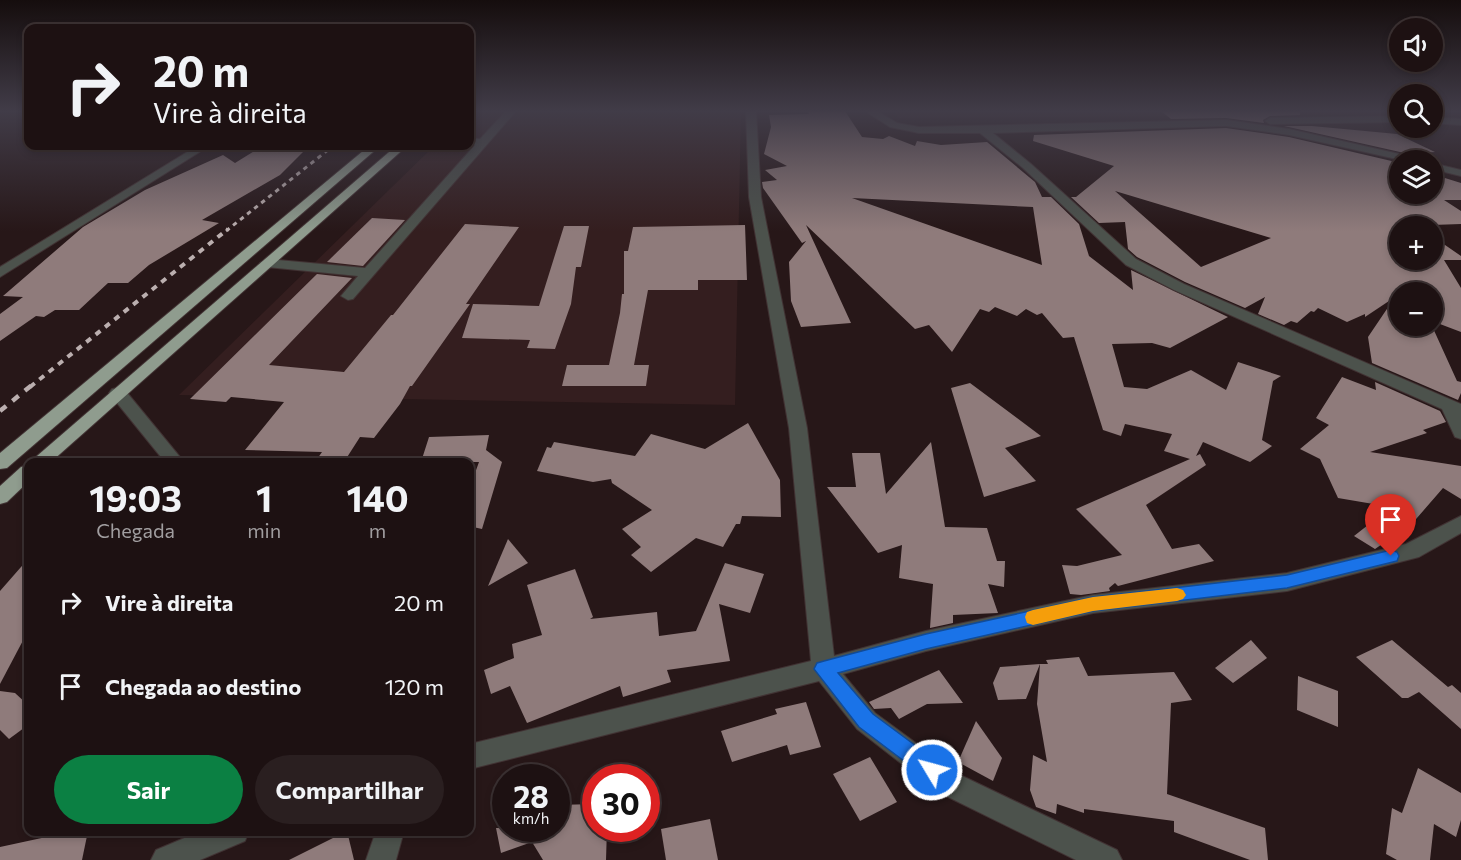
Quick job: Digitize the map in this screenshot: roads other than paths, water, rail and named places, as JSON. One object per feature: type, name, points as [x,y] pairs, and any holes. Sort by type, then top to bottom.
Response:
[{"type":"highway","points":[[0,463],[369,151]]},
{"type":"highway","points":[[44,458],[396,151]]},
{"type":"highway","points":[[0,497],[24,476]]},
{"type":"street","points":[[0,273],[196,151]]},
{"type":"street","points":[[348,296],[469,151]]},
{"type":"street","points":[[753,151],[755,197],[798,428],[824,669],[866,721],[948,783],[1107,860]]},
{"type":"street","points":[[1009,151],[1131,262],[1179,287],[1455,408],[1461,433]]},
{"type":"street","points":[[1374,151],[1389,155]]},
{"type":"street","points":[[1443,168],[1461,173]]},
{"type":"street","points":[[267,263],[369,273]]},
{"type":"street","points":[[118,393],[173,458]]},
{"type":"street","points":[[474,756],[824,669],[926,641],[1093,604],[1287,582],[1412,551],[1461,524]]},
{"type":"street","points":[[166,860],[223,836]]},
{"type":"street","points":[[381,860],[388,836]]},
{"type":"railway","points":[[226,231],[327,151]]},
{"type":"railway","points":[[30,387],[228,229]]},
{"type":"railway","points":[[0,411],[32,385]]}]
